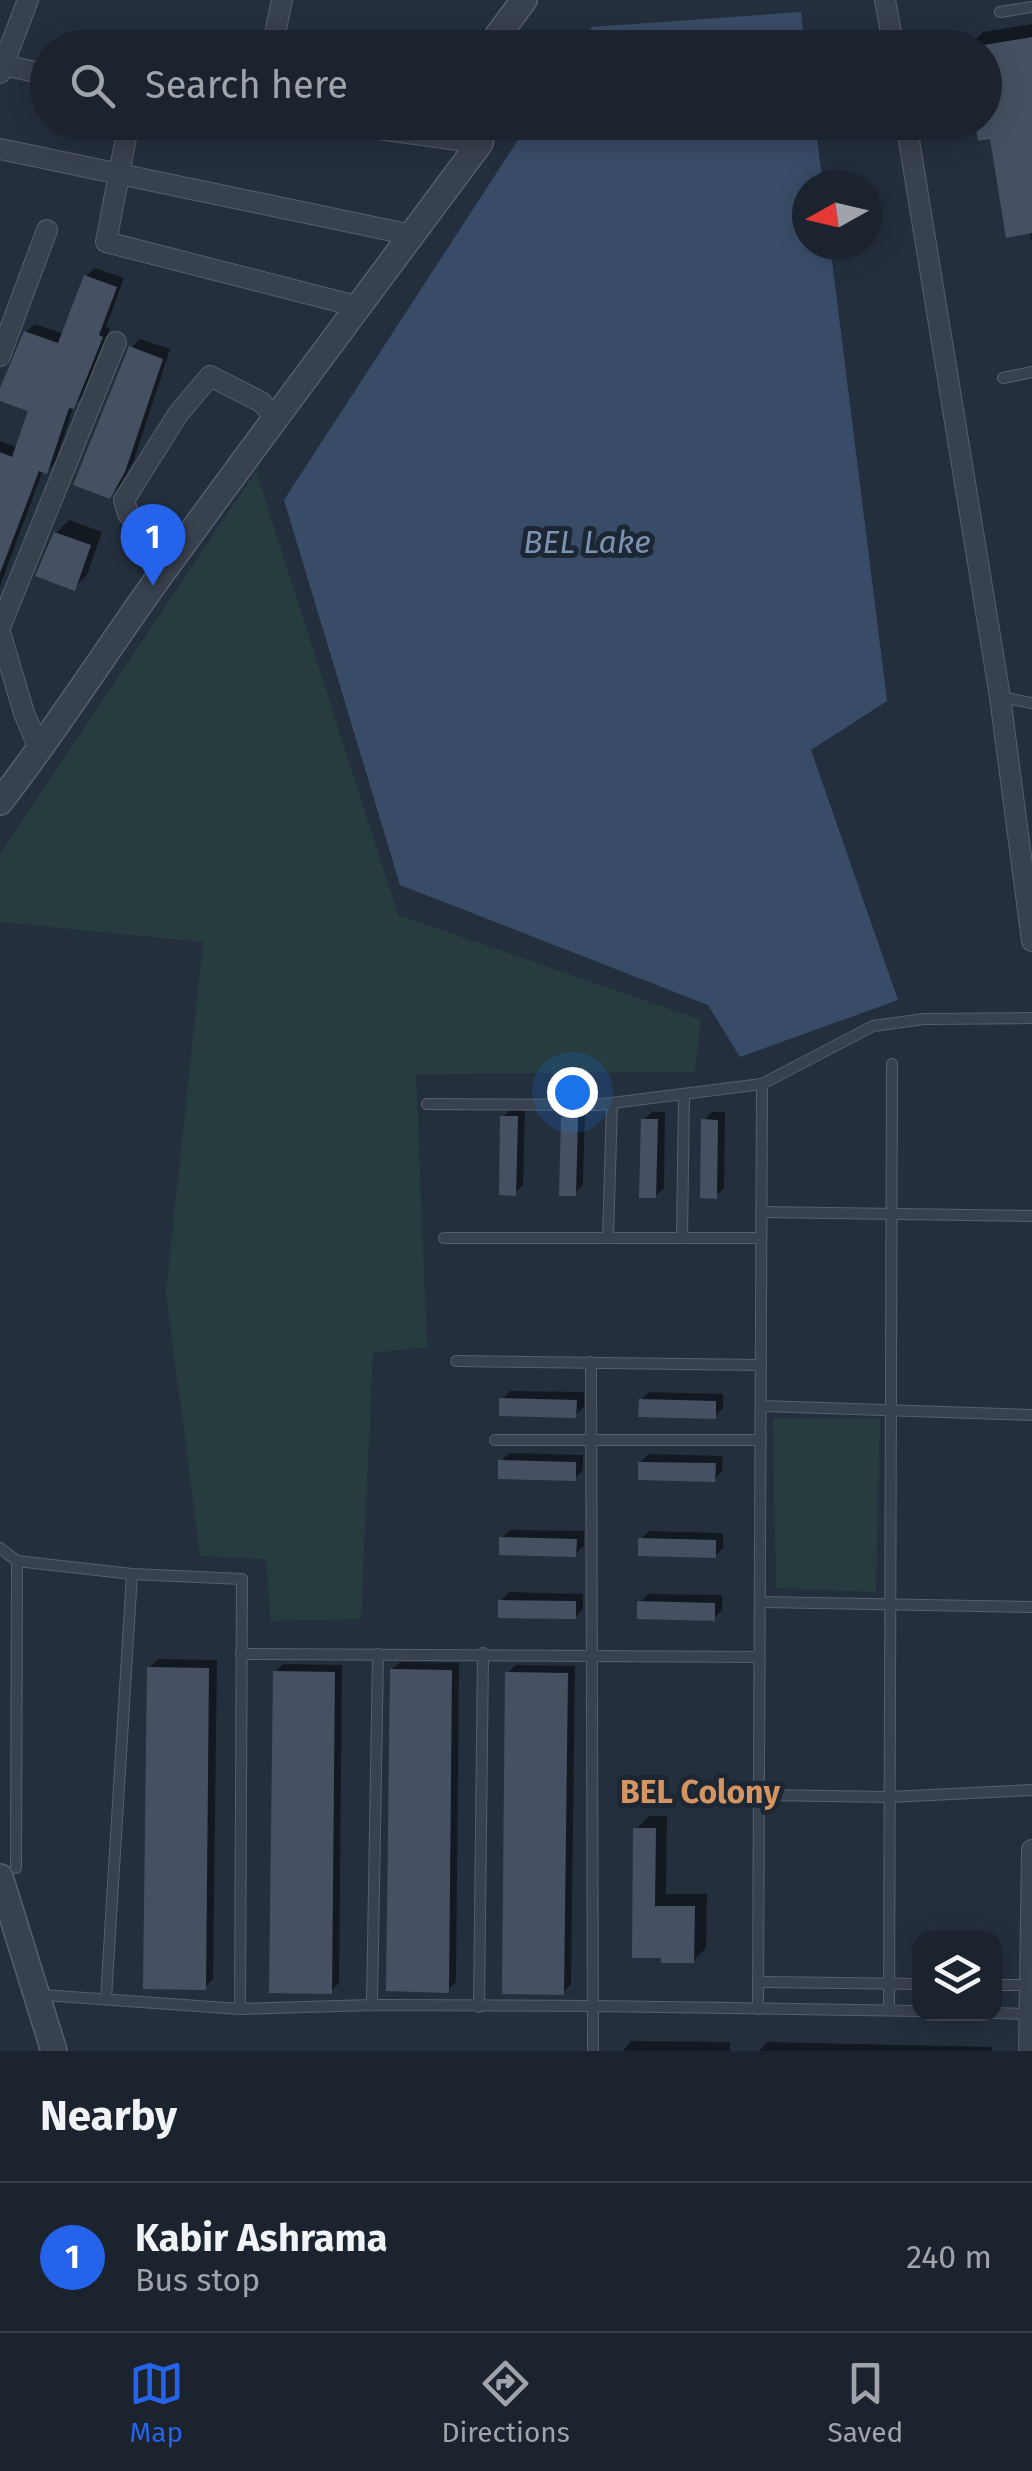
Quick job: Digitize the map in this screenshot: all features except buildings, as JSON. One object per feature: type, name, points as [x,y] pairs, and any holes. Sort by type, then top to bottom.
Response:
[{"type":"street","points":[[28,0],[1,68],[30,72]]},
{"type":"street","points":[[276,30],[282,0]]},
{"type":"street","points":[[502,30],[524,0]]},
{"type":"street","points":[[886,0],[891,30]]},
{"type":"street","points":[[125,140],[106,242],[356,306]]},
{"type":"street","points":[[0,802],[477,140]]},
{"type":"street","points":[[909,140],[1000,697],[1032,941]]},
{"type":"street","points":[[0,148],[412,234]]},
{"type":"street","points":[[2,346],[47,230]]},
{"type":"street","points":[[40,751],[24,713],[0,630],[116,342]]},
{"type":"street","points":[[182,547],[128,514],[124,500],[178,414],[210,376],[261,402],[276,418]]},
{"type":"street","points":[[1029,2051],[1032,1850]]},
{"type":"street","points":[[8,1873],[54,2051]]},
{"type":"lane","points":[[1000,12],[1032,7]]},
{"type":"lane","points":[[1003,378],[1032,372]]},
{"type":"lane","points":[[1000,697],[1032,703]]},
{"type":"lane","points":[[427,1104],[612,1104],[762,1084],[873,1026],[924,1019],[1032,1018]]},
{"type":"lane","points":[[890,2010],[892,1064]]},
{"type":"lane","points":[[758,2008],[762,1084]]},
{"type":"lane","points":[[682,1238],[684,1094]]},
{"type":"lane","points":[[608,1238],[612,1104]]},
{"type":"lane","points":[[762,1212],[1032,1216]]},
{"type":"lane","points":[[444,1238],[762,1238]]},
{"type":"lane","points":[[456,1361],[761,1365]]},
{"type":"lane","points":[[591,1362],[593,2051]]},
{"type":"lane","points":[[760,1406],[1032,1414]]},
{"type":"lane","points":[[495,1440],[760,1440]]},
{"type":"lane","points":[[0,1548],[17,1561],[132,1574],[242,1580],[240,2009]]},
{"type":"lane","points":[[8,1873],[17,1561]]},
{"type":"lane","points":[[106,1999],[132,1574]]},
{"type":"lane","points":[[760,1602],[1032,1607]]},
{"type":"lane","points":[[479,2006],[482,1653]]},
{"type":"lane","points":[[241,1654],[760,1657]]},
{"type":"lane","points":[[372,2005],[378,1654]]},
{"type":"lane","points":[[760,1795],[890,1797],[1032,1790]]},
{"type":"lane","points":[[758,1982],[912,1984]]},
{"type":"lane","points":[[1002,1985],[1030,1985]]},
{"type":"lane","points":[[43,1995],[240,2009],[372,2005],[912,2011]]},
{"type":"lane","points":[[1002,2013],[1030,2014]]},
{"type":"green space","points":[[256,471],[398,915],[701,1020],[695,1072],[416,1074],[427,1347],[373,1353],[361,1619],[271,1621],[266,1559],[200,1556],[166,1292],[203,942],[0,922],[0,854]]},
{"type":"green space","points":[[880,1418],[876,1592],[776,1588],[773,1419]]},
{"type":"water","points":[[801,12],[803,30],[590,30]]},
{"type":"water","name":"BEL Lake","points":[[518,140],[817,140],[821,170],[792,170],[792,260],[832,260],[887,701],[811,750],[898,1000],[740,1057],[708,1005],[400,885],[284,500]]},
{"type":"place","name":"Kabir Ashrama","points":[[153,586]]},
{"type":"district","name":"BEL Colony","points":[[700,1792]]}]
